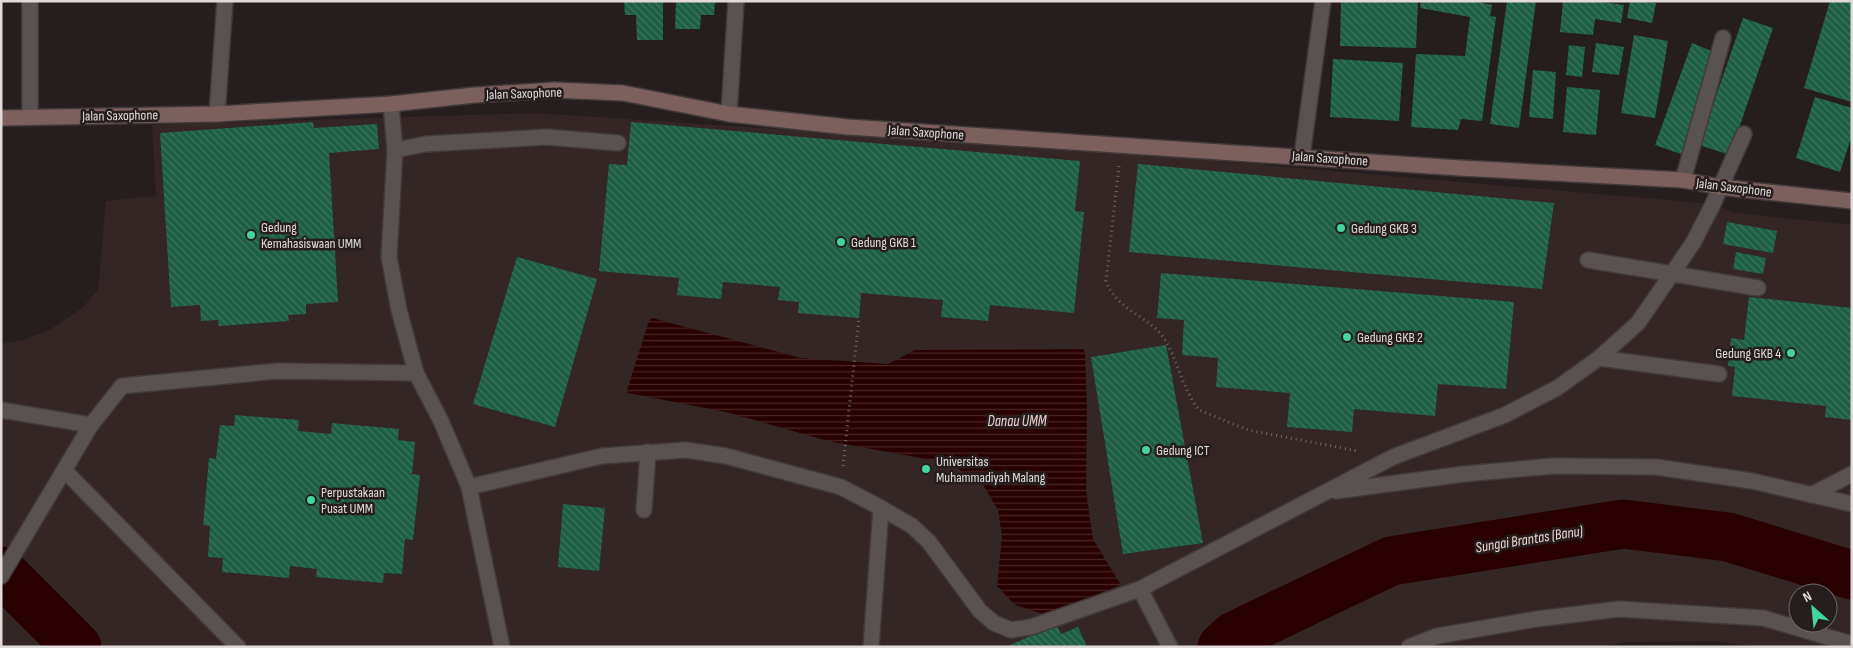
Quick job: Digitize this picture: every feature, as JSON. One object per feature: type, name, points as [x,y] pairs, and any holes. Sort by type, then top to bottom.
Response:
[{"type":"main road","name":"Jalan Saxophone","points":[[1,118],[217,114],[391,104],[475,95],[554,90],[622,93],[729,114],[848,127],[1460,168],[1683,180],[1720,187],[1852,201]]},
{"type":"street","points":[[30,1],[30,117]]},
{"type":"street","points":[[217,114],[225,1]]},
{"type":"street","points":[[729,114],[736,1]]},
{"type":"street","points":[[1302,156],[1323,1]]},
{"type":"street","points":[[1683,180],[1723,38]]},
{"type":"street","points":[[391,104],[395,150],[389,257],[398,310],[416,373],[441,421],[469,487],[502,647]]},
{"type":"street","points":[[469,487],[602,456],[686,450],[726,456],[841,486],[881,508],[912,526],[929,542],[980,611],[994,623],[1011,630],[1032,627],[1140,589],[1393,457],[1505,416],[1556,388],[1599,358],[1638,323],[1693,243],[1744,134]]},
{"type":"street","points":[[395,150],[426,144],[547,137],[618,143]]},
{"type":"street","points":[[1588,260],[1758,288]]},
{"type":"street","points":[[1599,358],[1719,374]]},
{"type":"street","points":[[1,576],[91,425],[120,389],[126,385],[278,372],[416,373]]},
{"type":"street","points":[[1,410],[91,425]]},
{"type":"street","points":[[644,510],[648,452]]},
{"type":"street","points":[[1325,493],[1464,474],[1562,466],[1656,466],[1752,480],[1852,504]]},
{"type":"street","points":[[1811,495],[1852,474]]},
{"type":"street","points":[[61,478],[238,647]]},
{"type":"street","points":[[871,647],[881,508]]},
{"type":"street","points":[[1140,589],[1170,647]]},
{"type":"street","points":[[1409,647],[1437,636],[1537,619],[1619,609],[1763,618],[1852,644]]},
{"type":"path","points":[[1119,165],[1106,282],[1110,291],[1119,302],[1163,336],[1199,410],[1248,430],[1393,457]]},
{"type":"path","points":[[844,456],[859,318]]},
{"type":"shaded area","name":"Universitas Muhammadiyah Malang","points":[[536,113],[1105,151],[1713,204],[1735,213],[1852,225],[1852,647],[1756,647],[1716,641],[1625,642],[1602,647],[1,647],[1,344],[23,340],[51,329],[81,309],[98,290],[106,201],[156,196],[152,125]]},
{"type":"water","name":"Danau UMM","points":[[652,318],[801,358],[888,364],[915,350],[1083,349],[1085,352],[1087,411],[1086,491],[1093,539],[1121,585],[1046,615],[1015,605],[997,586],[1002,536],[998,510],[982,483],[948,463],[828,441],[726,412],[628,393],[627,390],[649,321]]},
{"type":"building","points":[[624,1],[663,1],[663,40],[637,40],[636,15],[625,15]]},
{"type":"building","points":[[676,1],[715,1],[714,15],[701,15],[700,29],[675,29]]},
{"type":"building","points":[[1341,1],[1418,1],[1416,48],[1340,46]]},
{"type":"building","points":[[1421,1],[1474,1],[1492,5],[1490,16],[1496,17],[1482,121],[1461,119],[1458,130],[1411,127],[1416,54],[1465,56],[1470,17],[1420,8]]},
{"type":"building","points":[[1507,1],[1536,1],[1519,128],[1490,124]]},
{"type":"building","points":[[1563,1],[1597,1],[1624,5],[1621,23],[1595,19],[1593,35],[1560,32]]},
{"type":"building","points":[[1630,1],[1656,3],[1652,23],[1627,18]]},
{"type":"building","points":[[1830,1],[1852,1],[1852,102],[1804,88]]},
{"type":"building","points":[[1743,18],[1773,28],[1730,155],[1699,145]]},
{"type":"building","points":[[1634,35],[1668,41],[1655,118],[1621,113]]},
{"type":"building","points":[[1596,43],[1624,47],[1619,75],[1592,72]]},
{"type":"building","points":[[1692,43],[1716,53],[1684,155],[1655,145]]},
{"type":"building","points":[[1569,45],[1585,47],[1582,77],[1566,75]]},
{"type":"building","points":[[1333,59],[1403,63],[1399,121],[1330,117]]},
{"type":"building","points":[[1533,70],[1556,72],[1553,119],[1529,117]]},
{"type":"building","points":[[1567,87],[1600,90],[1596,135],[1563,132]]},
{"type":"building","points":[[1815,97],[1852,108],[1852,135],[1840,172],[1796,158]]},
{"type":"building","name":"Gedung Kemahasiswaan UMM","points":[[313,122],[314,128],[377,124],[379,149],[329,153],[338,302],[306,304],[306,314],[288,315],[289,321],[219,326],[218,320],[201,321],[200,305],[171,307],[160,133]]},
{"type":"building","name":"Gedung GKB 1","points":[[631,122],[1080,161],[1075,211],[1084,212],[1074,313],[990,305],[988,321],[941,317],[943,300],[861,293],[859,318],[798,313],[799,302],[778,300],[780,287],[723,282],[721,299],[677,295],[679,278],[599,271],[609,164],[627,165]]},
{"type":"building","name":"Gedung GKB 3","points":[[1138,164],[1554,203],[1542,289],[1129,252]]},
{"type":"building","points":[[1727,222],[1777,231],[1773,253],[1723,244]]},
{"type":"building","points":[[1736,252],[1766,258],[1763,274],[1733,269]]},
{"type":"building","points":[[517,257],[597,279],[555,427],[473,404]]},
{"type":"building","name":"Gedung GKB 2","points":[[1161,273],[1514,302],[1506,389],[1438,384],[1435,416],[1354,409],[1352,432],[1287,427],[1290,393],[1216,387],[1218,358],[1182,355],[1184,320],[1157,318]]},
{"type":"building","name":"Gedung GKB 4","points":[[1749,297],[1852,308],[1852,420],[1825,417],[1826,406],[1732,396],[1735,367],[1728,366],[1731,338],[1744,340]]},
{"type":"building","name":"Gedung ICT","points":[[1166,345],[1203,543],[1123,554],[1091,357]]},
{"type":"building","name":"Perpustakaan Pusat UMM","points":[[235,415],[299,420],[298,431],[331,434],[332,423],[399,429],[398,440],[415,442],[412,474],[420,475],[413,540],[405,539],[402,574],[384,573],[383,583],[316,577],[317,569],[290,566],[289,578],[222,572],[223,558],[208,557],[210,526],[203,525],[209,458],[216,459],[220,425],[234,426]]},
{"type":"building","points":[[563,504],[605,508],[599,571],[558,567]]},
{"type":"building","points":[[1056,624],[1061,634],[1078,627],[1087,647],[1006,647]]},
{"type":"waterway","name":"Sungai Brantas (Banu)","points":[[1222,647],[1234,636],[1391,561],[1623,524],[1728,537],[1852,575]]},
{"type":"waterway","name":"Sungai Brantas (Banu)","points":[[1,571],[77,647]]},
{"type":"place","name":"Gedung GKB 3","points":[[1341,228]]},
{"type":"place","name":"Gedung Kemahasiswaan UMM","points":[[251,235]]},
{"type":"place","name":"Gedung GKB 1","points":[[841,242]]},
{"type":"place","name":"Gedung GKB 2","points":[[1347,337]]},
{"type":"place","name":"Gedung GKB 4","points":[[1791,353]]},
{"type":"place","name":"Gedung ICT","points":[[1146,450]]},
{"type":"place","name":"Universitas Muhammadiyah Malang","points":[[926,469]]},
{"type":"place","name":"Perpustakaan Pusat UMM","points":[[311,500]]}]
